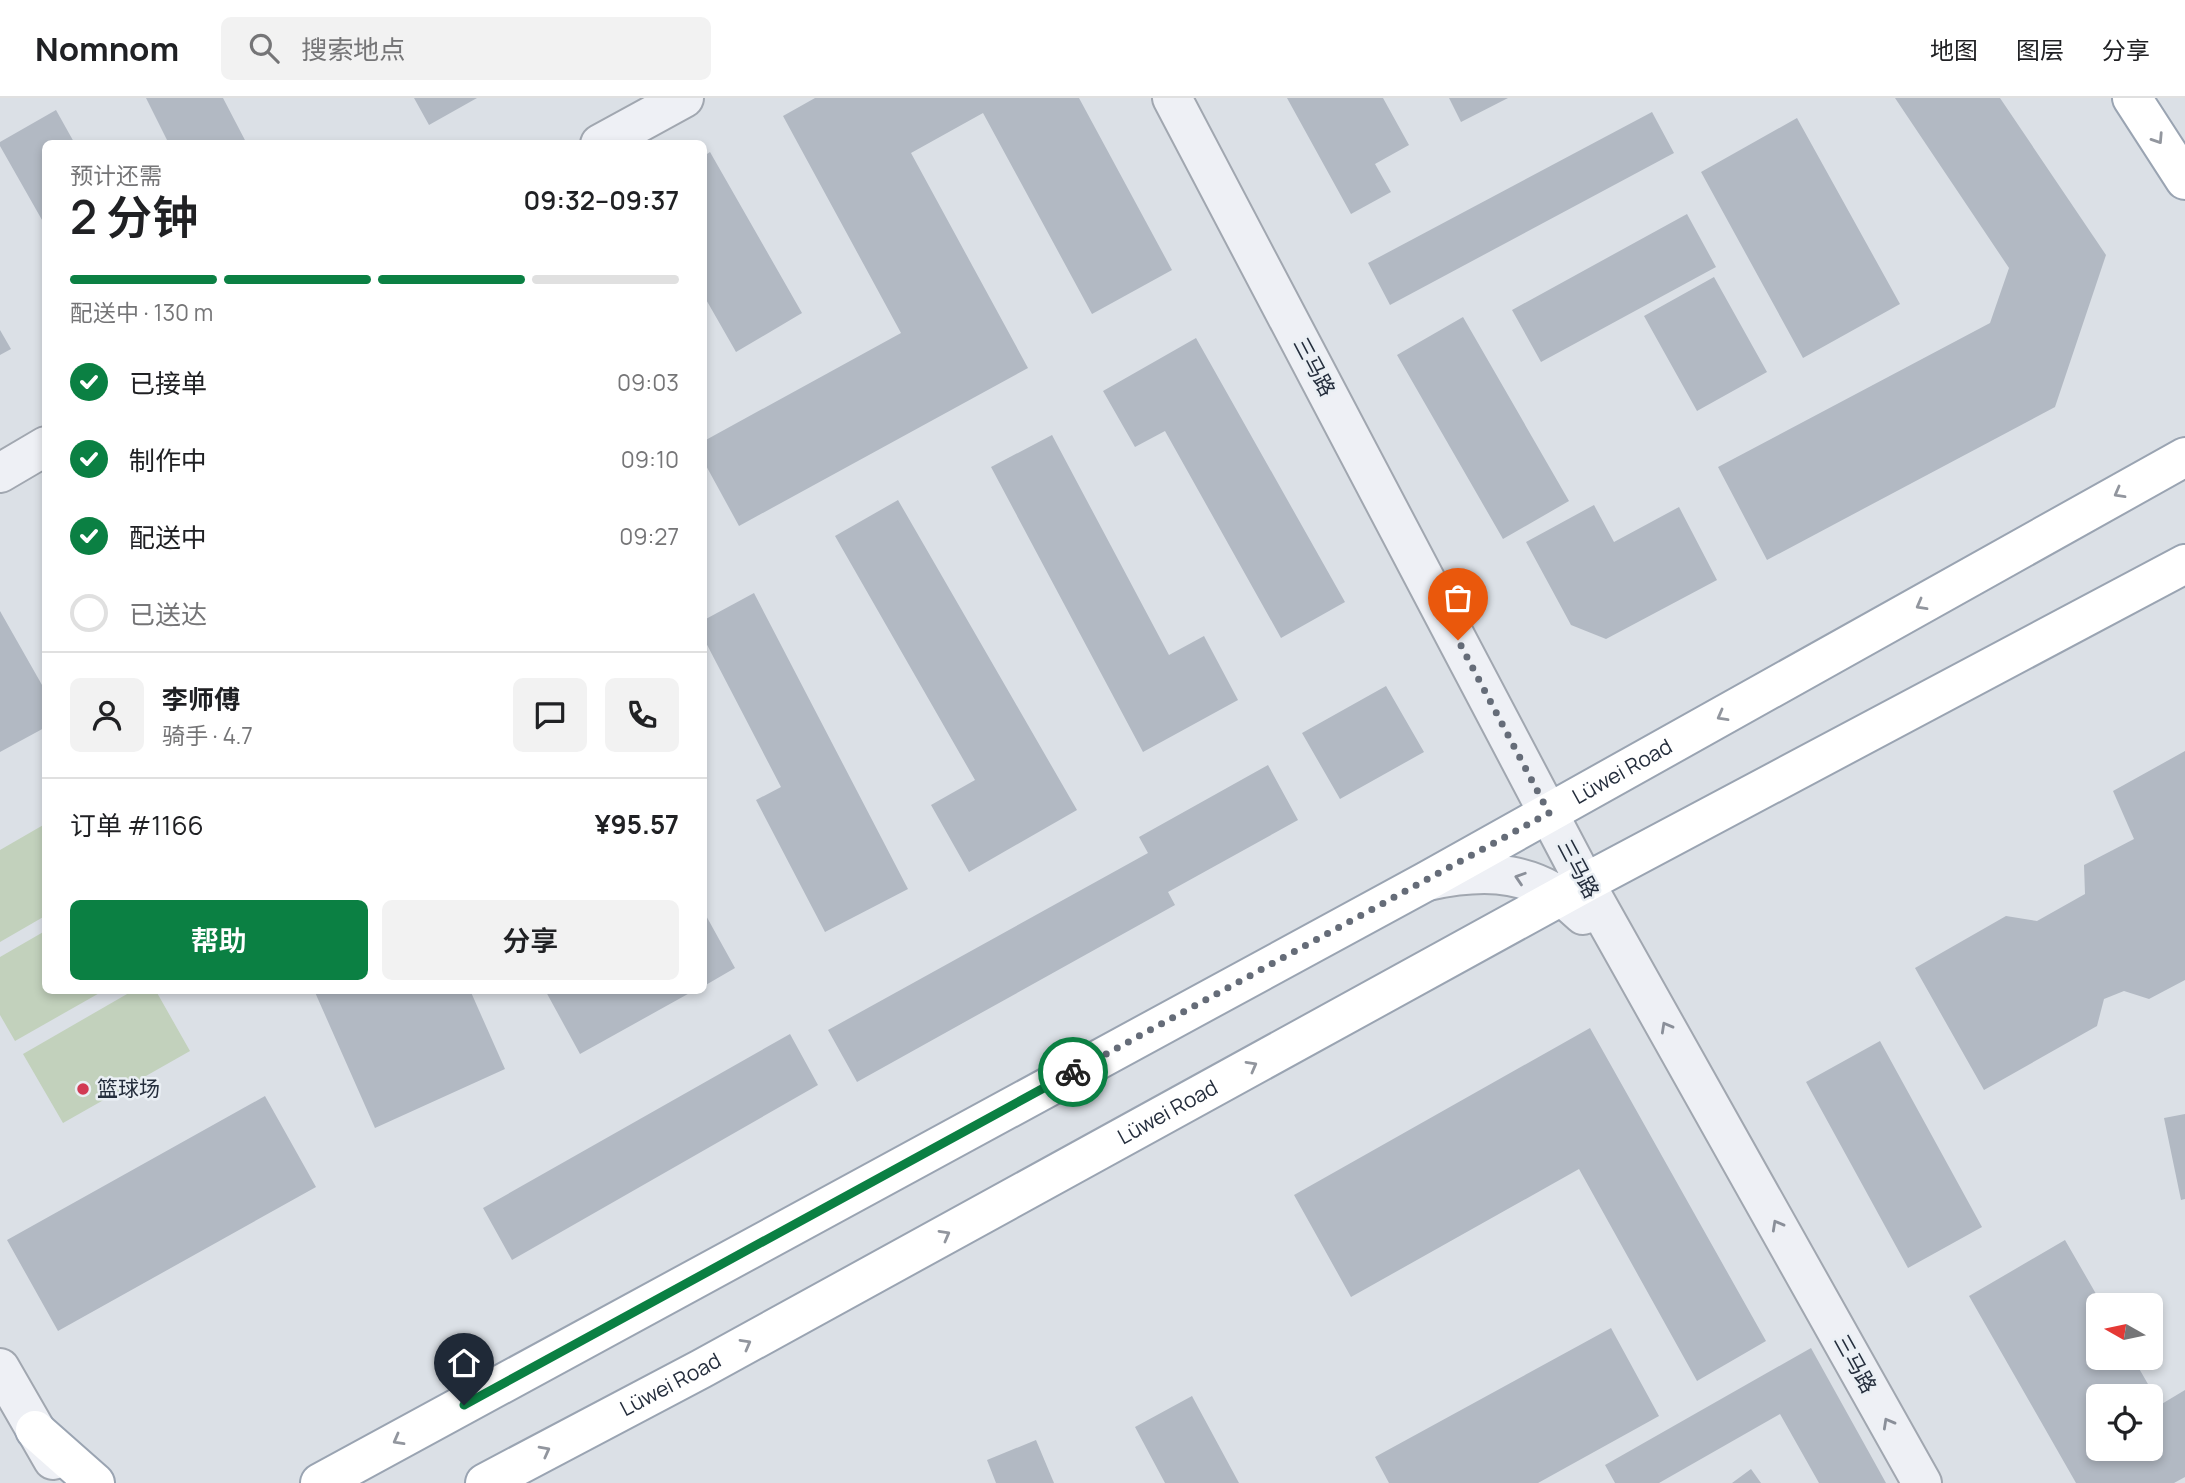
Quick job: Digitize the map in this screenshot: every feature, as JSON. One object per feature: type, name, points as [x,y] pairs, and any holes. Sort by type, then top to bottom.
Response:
[{"type":"main road","points":[[2132,98],[2185,180]]},
{"type":"main road","name":"Lüwei Road","points":[[320,1483],[1427,881],[2183,458]]},
{"type":"main road","name":"Lüwei Road","points":[[485,1483],[701,1369],[1574,890],[2185,564]]},
{"type":"main road","points":[[35,1430],[95,1483]]},
{"type":"street","points":[[607,140],[684,98]]},
{"type":"street","name":"三马路","points":[[1172,98],[1549,813],[1574,890],[1597,929],[1643,986],[1922,1483]]},
{"type":"street","points":[[0,473],[42,448]]},
{"type":"street","points":[[1427,881],[1472,873],[1514,875],[1574,890]]},
{"type":"street","points":[[0,1368],[67,1483]]},
{"type":"street","points":[[0,1418],[36,1483]]},
{"type":"green space","points":[[42,826],[42,918],[0,942],[0,850]]},
{"type":"green space","points":[[42,933],[42,994],[98,994],[15,1041],[0,1015],[0,957]]},
{"type":"green space","name":"篮球场","points":[[127,994],[158,994],[190,1051],[63,1123],[23,1054]]},
{"type":"building","points":[[146,98],[223,98],[245,140],[167,140]]},
{"type":"building","points":[[414,98],[477,98],[429,125]]},
{"type":"building","points":[[815,98],[1079,98],[1172,270],[1092,314],[983,113],[911,153],[1028,368],[739,526],[707,467],[707,439],[901,333],[783,116]]},
{"type":"building","points":[[1287,98],[1383,98],[1409,145],[1375,164],[1391,192],[1351,214]]},
{"type":"building","points":[[1449,98],[1508,98],[1461,122]]},
{"type":"building","points":[[1895,98],[2000,98],[2106,255],[2055,407],[1767,560],[1718,467],[1990,323],[2009,268]]},
{"type":"building","points":[[56,110],[73,140],[42,140],[42,220],[0,146],[0,142]]},
{"type":"building","points":[[1652,112],[1674,153],[1390,305],[1368,263]]},
{"type":"building","points":[[1797,118],[1900,304],[1803,358],[1701,172]]},
{"type":"building","points":[[710,152],[802,313],[736,352],[707,301],[707,154]]},
{"type":"building","points":[[1687,214],[1716,267],[1541,362],[1512,310]]},
{"type":"building","points":[[1714,277],[1767,372],[1697,411],[1644,316]]},
{"type":"building","points":[[1463,317],[1569,501],[1503,539],[1397,355]]},
{"type":"building","points":[[0,330],[11,349],[0,355]]},
{"type":"building","points":[[1196,338],[1345,602],[1281,638],[1165,431],[1135,447],[1103,391]]},
{"type":"building","points":[[1052,435],[1169,655],[1204,636],[1238,700],[1143,752],[991,467]]},
{"type":"building","points":[[898,500],[1077,810],[969,872],[931,805],[975,780],[835,536]]},
{"type":"building","points":[[1594,505],[1614,542],[1679,507],[1717,580],[1606,639],[1571,625],[1526,542]]},
{"type":"building","points":[[754,593],[908,889],[825,932],[756,800],[781,787],[707,645],[707,618]]},
{"type":"building","points":[[0,611],[42,685],[42,729],[0,752]]},
{"type":"building","points":[[1386,686],[1424,752],[1340,799],[1302,733]]},
{"type":"building","points":[[2185,751],[2185,980],[2149,999],[2124,991],[2104,999],[2097,1026],[1984,1090],[1915,968],[2006,916],[2037,921],[2085,894],[2084,865],[2134,839],[2113,791]]},
{"type":"building","points":[[1268,765],[1298,820],[1168,892],[1175,905],[857,1082],[828,1030],[1148,853],[1139,837]]},
{"type":"building","points":[[707,917],[735,968],[707,984]]},
{"type":"building","points":[[316,994],[472,994],[505,1069],[375,1128]]},
{"type":"building","points":[[547,994],[688,994],[580,1054]]},
{"type":"building","points":[[1590,1028],[1766,1341],[1697,1381],[1579,1169],[1351,1297],[1294,1195]]},
{"type":"building","points":[[790,1034],[818,1085],[512,1260],[483,1208]]},
{"type":"building","points":[[1880,1041],[1982,1227],[1908,1268],[1806,1082]]},
{"type":"building","points":[[265,1096],[316,1187],[58,1331],[7,1240]]},
{"type":"building","points":[[2185,1114],[2185,1199],[2181,1200],[2164,1118]]},
{"type":"building","points":[[2065,1240],[2096,1293],[2086,1293],[2086,1370],[2140,1370],[2148,1384],[2086,1384],[2086,1461],[2163,1461],[2163,1403],[2185,1390],[2185,1477],[2174,1483],[2076,1483],[1969,1296]]},
{"type":"building","points":[[1611,1328],[1659,1416],[1538,1483],[1389,1483],[1375,1457]]},
{"type":"building","points":[[1811,1348],[1886,1483],[1819,1483],[1780,1414],[1659,1483],[1615,1483],[1605,1465]]},
{"type":"building","points":[[1192,1396],[1239,1483],[1165,1483],[1135,1427]]},
{"type":"building","points":[[1036,1440],[1054,1483],[996,1483],[987,1460]]},
{"type":"building","points":[[1751,1469],[1761,1483],[1732,1483]]},
{"type":"way so far","points":[[1073,1072],[1549,813],[1458,640]]},
{"type":"place","name":"篮球场","points":[[83,1089]]},
{"type":"route","points":[[464,1405],[1073,1072]]}]
